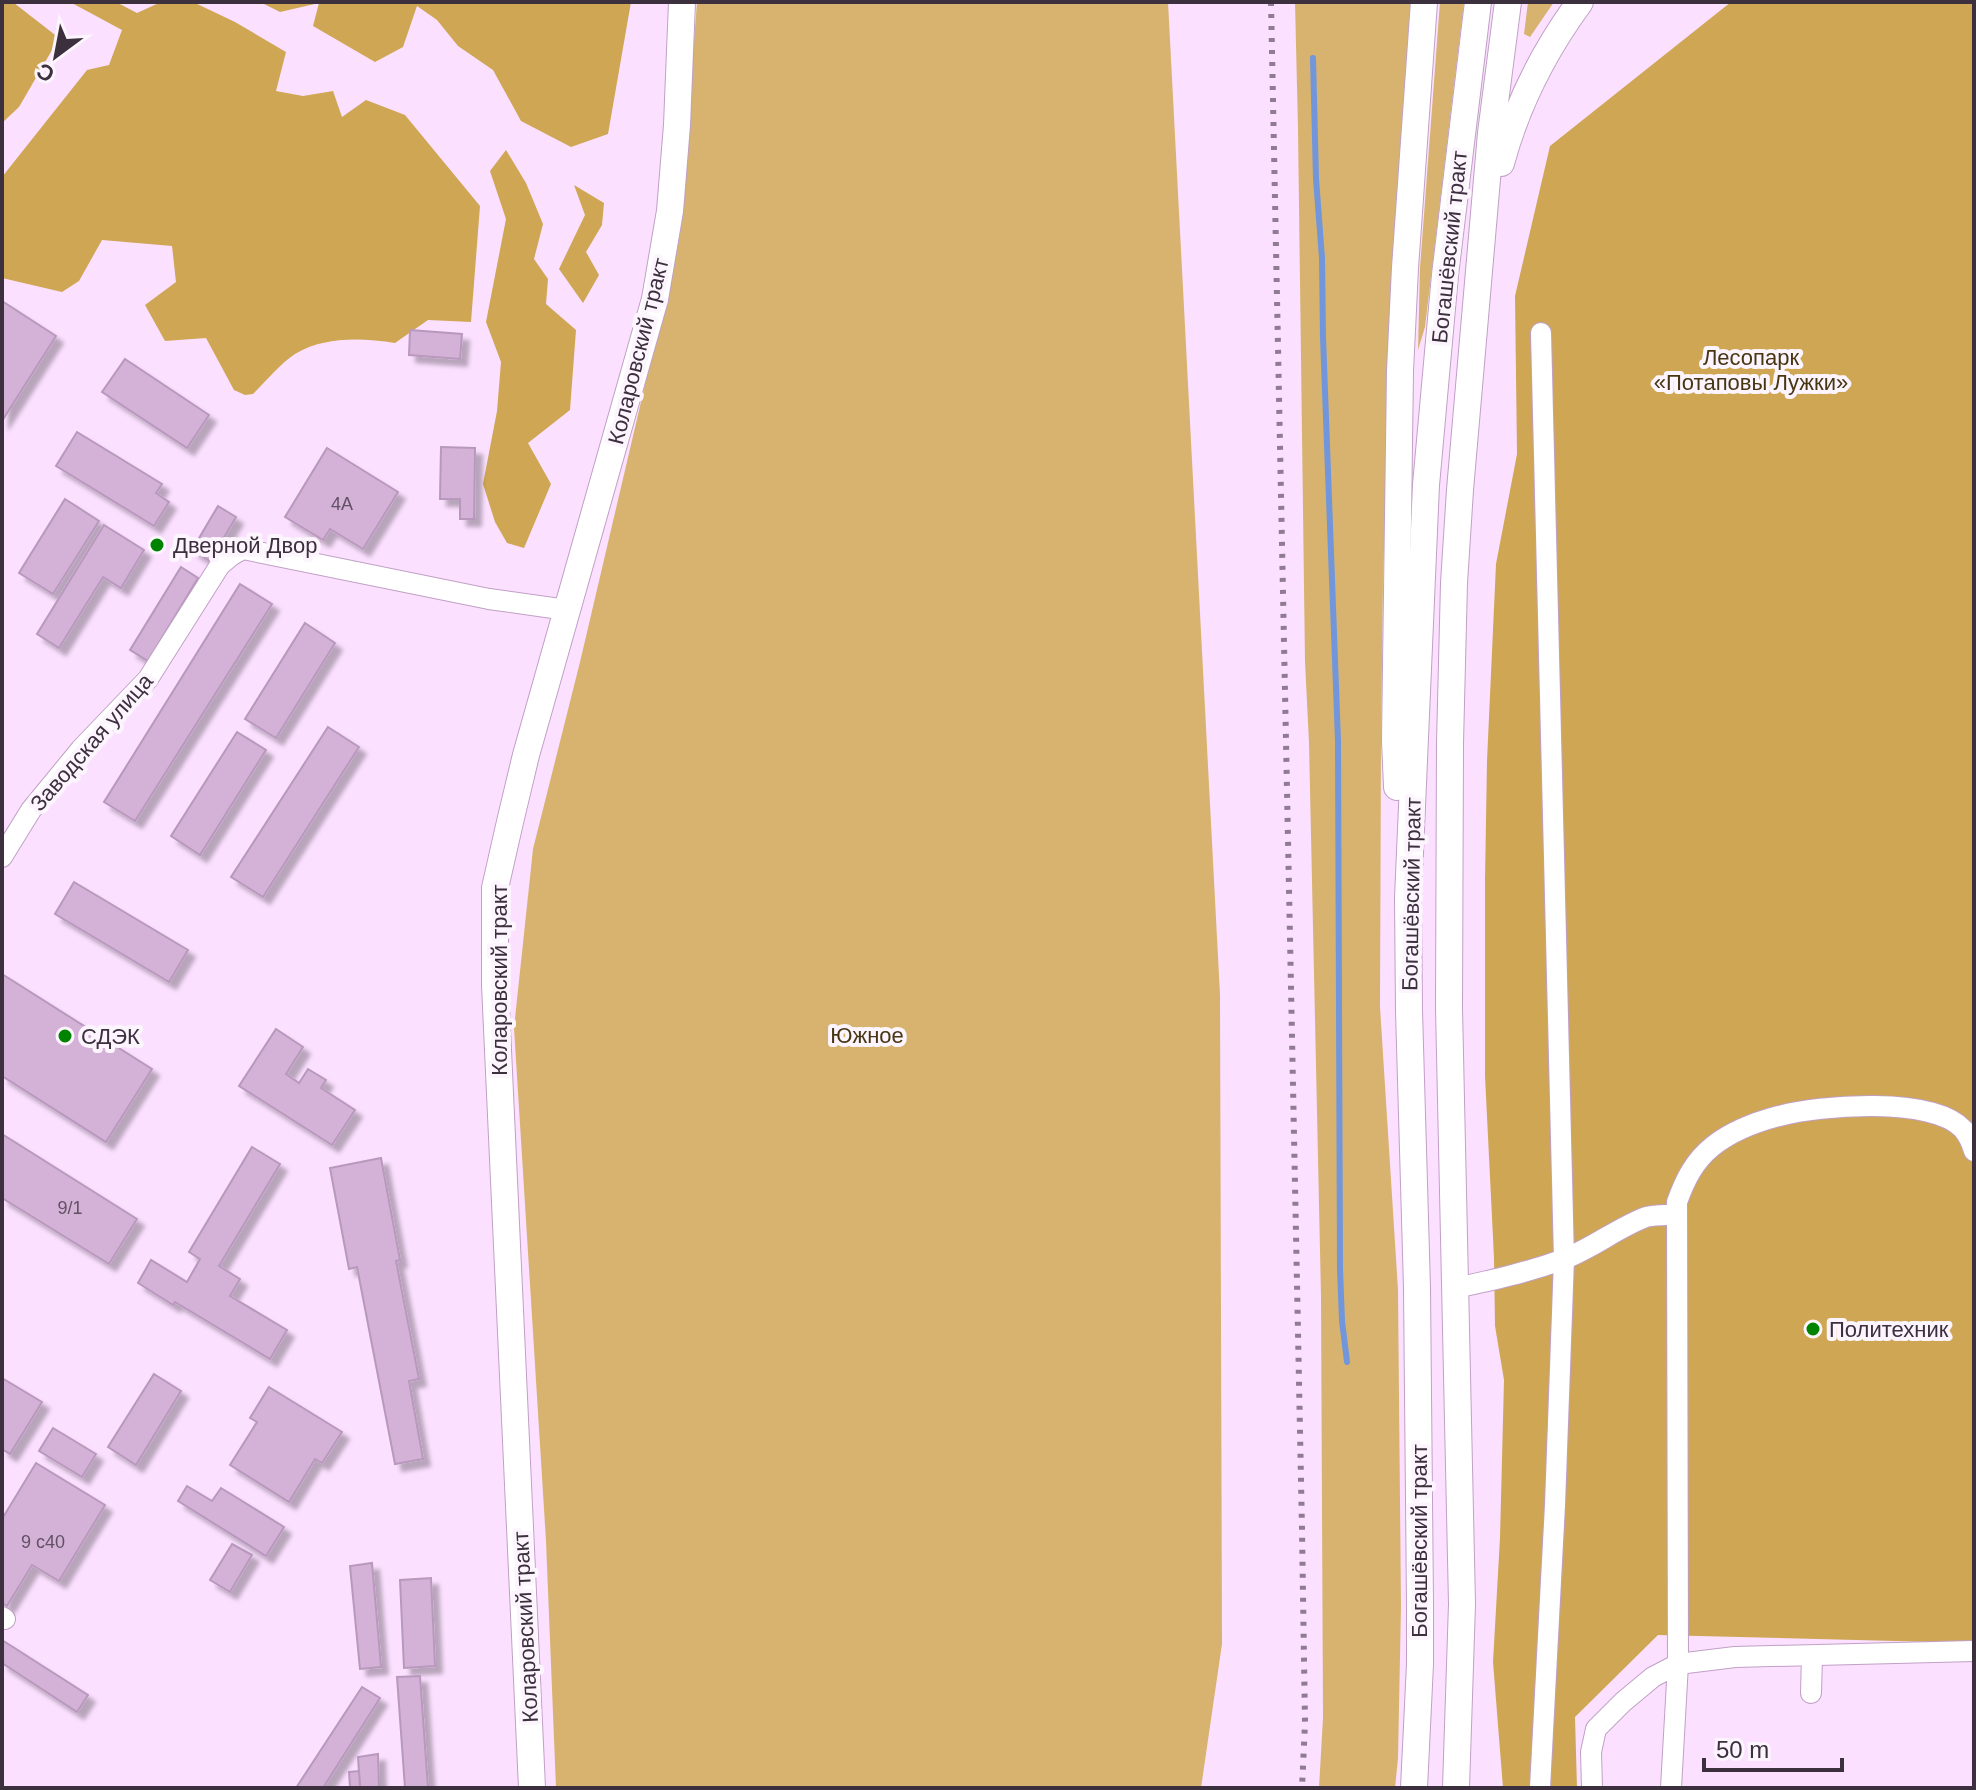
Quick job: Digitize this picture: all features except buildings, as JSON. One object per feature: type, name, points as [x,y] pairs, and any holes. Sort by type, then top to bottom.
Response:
[{"type":"main road","name":"Коларовский тракт","points":[[532,1788],[496,1001],[495,888],[526,755],[655,299],[670,211],[682,2]]},
{"type":"main road","points":[[1408,898],[1395,741],[1398,484],[1405,282],[1424,2]]},
{"type":"main road","name":"Богашёвский тракт","points":[[1414,1788],[1420,1604],[1408,898],[1426,485],[1445,275],[1478,2]]},
{"type":"main road","name":"Богашёвский тракт","points":[[1456,1788],[1462,1604],[1449,1008],[1454,583],[1491,133],[1508,2]]},
{"type":"main road","points":[[1479,285],[1497,175],[1509,134],[1530,82],[1557,34],[1580,2]]},
{"type":"street","points":[[1540,1788],[1564,1259],[1541,333]]},
{"type":"street","name":"Заводская улица","points":[[2,857],[31,810],[81,749],[148,679],[220,565],[243,549],[489,599],[567,610]]},
{"type":"street","points":[[1671,1788],[1678,1664],[1677,1202],[1685,1179],[1711,1148],[1727,1137],[1781,1115],[1824,1107],[1881,1106],[1933,1113],[1968,1127],[1974,1151]]},
{"type":"street","points":[[1456,1288],[1499,1279],[1564,1259],[1649,1216],[1677,1215]]},
{"type":"street","points":[[1592,1788],[1591,1752],[1596,1729],[1653,1677],[1678,1664],[1735,1657],[1974,1651]]},
{"type":"street","points":[[1811,1693],[1812,1656]]},
{"type":"green space","points":[[2,2],[14,3],[59,38],[19,107],[2,123]]},
{"type":"green space","points":[[70,2],[116,2],[137,13],[161,2],[193,2],[286,52],[276,91],[303,96],[333,91],[342,117],[366,100],[405,115],[480,206],[471,322],[428,320],[395,343],[357,340],[319,344],[295,354],[253,394],[245,395],[234,390],[206,338],[165,341],[145,305],[176,282],[172,246],[102,240],[79,281],[62,292],[2,278],[2,177],[87,70],[109,65],[122,30]]},
{"type":"green space","points":[[260,2],[631,2],[608,134],[571,147],[521,121],[493,70],[458,46],[437,20],[417,6],[403,47],[375,62],[313,26],[319,3],[280,12]]},
{"type":"green space","name":"Южное","points":[[697,2],[1168,2],[1220,995],[1222,1644],[1201,1788],[556,1788],[546,1541],[514,1028],[533,849],[679,240]]},
{"type":"green space","points":[[1295,2],[1411,2],[1393,266],[1381,740],[1380,1007],[1398,1290],[1401,1606],[1395,1788],[1319,1788],[1323,1718],[1321,1296],[1305,662]]},
{"type":"green space","points":[[1440,2],[1464,2],[1425,327],[1418,350],[1420,268]]},
{"type":"green space","points":[[1528,2],[1554,2],[1530,37],[1524,34]]},
{"type":"green space","name":"Лесопарк «Потаповы Лужки»","points":[[1731,2],[1974,2],[1974,1643],[1658,1635],[1575,1717],[1577,1788],[1503,1788],[1493,1662],[1504,1380],[1495,1326],[1485,1076],[1485,880],[1496,564],[1517,454],[1515,296],[1550,146]]},
{"type":"green space","points":[[506,150],[526,183],[543,224],[534,259],[548,279],[546,304],[576,330],[570,410],[528,443],[551,484],[524,548],[507,543],[495,522],[483,484],[497,411],[501,362],[486,322],[506,219],[490,171]]},
{"type":"green space","points":[[574,185],[604,203],[602,225],[586,252],[599,275],[583,303],[559,269],[585,215]]},
{"type":"waterway","points":[[1313,58],[1338,741],[1340,1269],[1347,1362]]},
{"type":"railway","points":[[1271,2],[1302,1529],[1305,1723],[1302,1788]]},
{"type":"place","name":"Дверной Двор","points":[[157,545]]},
{"type":"place","name":"СДЭК","points":[[65,1036]]},
{"type":"place","name":"Политехник","points":[[1813,1329]]}]
